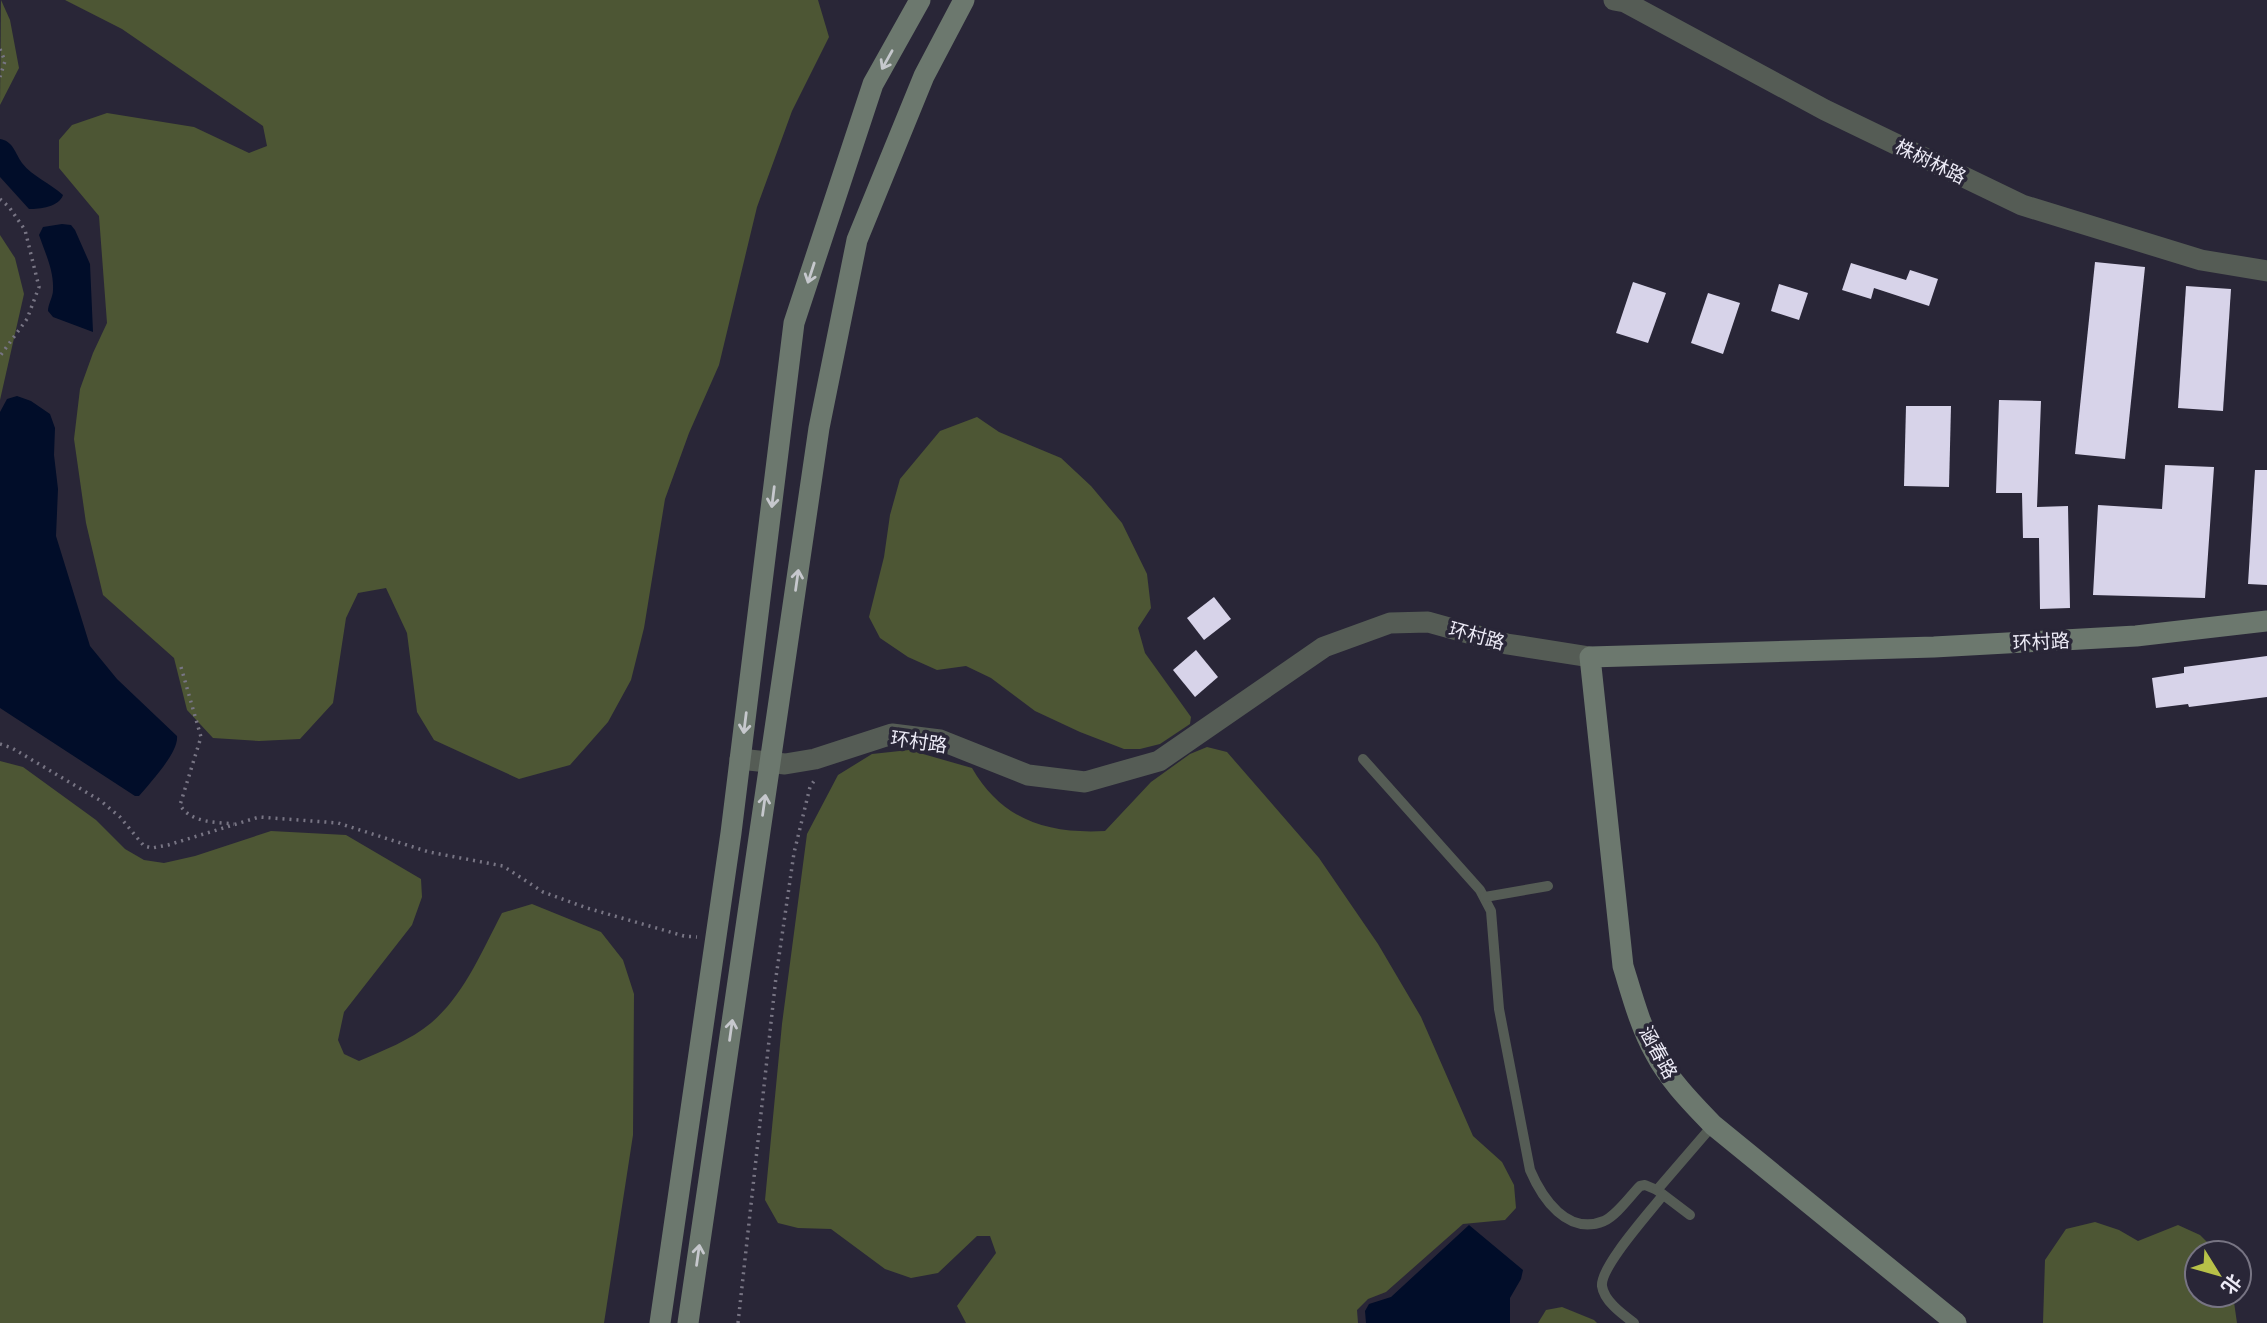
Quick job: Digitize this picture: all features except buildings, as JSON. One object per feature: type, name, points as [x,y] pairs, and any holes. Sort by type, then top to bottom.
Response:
[{"type":"main road","points":[[660,1323],[740,759],[794,323],[873,84],[920,0]]},
{"type":"main road","points":[[688,1323],[819,428],[857,240],[924,76],[964,0]]},
{"type":"main road","name":"环村路","points":[[1590,657],[2015,643],[2137,636],[2267,621]]},
{"type":"main road","name":"涵春路","points":[[1590,657],[1623,966],[1636,1008],[1655,1054],[1679,1088],[1713,1125],[1956,1323]]},
{"type":"street","name":"株树林路","points":[[1614,0],[1625,2],[1825,110],[2022,205],[2201,260],[2267,271]]},
{"type":"street","name":"环村路","points":[[740,759],[770,763],[815,759],[892,734],[940,740],[1028,775],[1084,782],[1159,761],[1324,647],[1390,623],[1428,622],[1507,644],[1590,657]]},
{"type":"lane","points":[[1363,760],[1485,897],[1491,911],[1499,1009],[1530,1170],[1541,1194],[1560,1215],[1586,1225],[1606,1220],[1644,1185],[1660,1192],[1690,1215]]},
{"type":"lane","points":[[1485,897],[1548,886]]},
{"type":"lane","points":[[1634,1323],[1607,1298],[1602,1285],[1606,1269],[1660,1192],[1713,1125]]},
{"type":"path","points":[[0,49],[5,61],[0,77]]},
{"type":"path","points":[[0,199],[25,230],[39,287],[27,319],[0,356]]},
{"type":"path","points":[[181,667],[201,737],[180,805],[184,813],[198,819],[236,824]]},
{"type":"path","points":[[0,744],[12,748],[101,801],[120,817],[144,846],[152,848],[168,845],[259,817],[338,823],[429,852],[503,866],[543,892],[587,908],[684,936],[716,938]]},
{"type":"path","points":[[738,1323],[776,977],[794,853],[810,787],[817,777]]},
{"type":"green space","points":[[1,0],[10,20],[19,68],[0,105]]},
{"type":"green space","points":[[65,0],[818,0],[829,37],[792,111],[757,207],[719,365],[689,433],[665,499],[644,628],[631,680],[608,722],[570,765],[519,779],[434,740],[417,712],[407,633],[386,588],[358,593],[346,618],[333,703],[300,739],[259,741],[213,738],[187,710],[174,658],[103,595],[86,523],[74,439],[80,389],[107,323],[99,216],[59,168],[59,140],[72,125],[107,113],[194,127],[249,153],[267,146],[263,126],[122,29]]},
{"type":"green space","points":[[0,235],[15,258],[24,294],[0,400]]},
{"type":"green space","points":[[977,417],[999,432],[1061,458],[1091,486],[1122,523],[1147,574],[1151,608],[1138,628],[1145,653],[1191,717],[1190,724],[1160,744],[1140,749],[1124,749],[1035,711],[991,678],[966,666],[937,670],[908,657],[880,638],[869,617],[900,479],[940,431]]},
{"type":"green space","points":[[1207,747],[1227,752],[1319,858],[1378,944],[1421,1017],[1473,1136],[1502,1162],[1514,1185],[1516,1208],[1505,1220],[1463,1224],[1386,1292],[1368,1299],[1357,1310],[1358,1323],[966,1323],[957,1306],[996,1253],[990,1236],[977,1236],[938,1273],[911,1278],[885,1269],[831,1229],[798,1228],[778,1223],[765,1200],[782,1024],[807,834],[838,775],[872,754],[909,750],[972,768],[997,800],[1028,820],[1064,830],[1105,831],[1151,782],[1190,754]]},
{"type":"green space","points":[[0,761],[23,767],[96,820],[125,849],[144,860],[164,863],[195,856],[271,831],[346,835],[421,879],[422,897],[412,925],[344,1012],[338,1040],[344,1054],[359,1061],[415,1035],[443,1012],[463,986],[502,913],[532,904],[601,932],[623,960],[634,994],[633,1135],[604,1323],[0,1323]]},
{"type":"green space","points":[[2095,1222],[2119,1230],[2138,1241],[2178,1225],[2200,1235],[2204,1239],[2183,1239],[2183,1309],[2235,1309],[2237,1323],[2043,1323],[2045,1260],[2066,1229]]},
{"type":"green space","points":[[1562,1307],[1597,1323],[1538,1323],[1546,1310]]},
{"type":"water","points":[[0,139],[11,145],[31,172],[63,195],[58,202],[44,208],[29,209],[0,177]]},
{"type":"water","points":[[71,225],[75,230],[90,264],[93,332],[53,317],[48,311],[53,283],[39,235],[43,227]]},
{"type":"water","points":[[17,396],[31,401],[50,414],[55,428],[54,455],[58,489],[56,536],[90,646],[117,679],[177,736],[169,759],[139,796],[135,796],[0,708],[0,412],[7,399]]},
{"type":"water","points":[[1469,1225],[1523,1270],[1510,1298],[1510,1323],[1366,1323],[1365,1311],[1369,1304],[1391,1297]]}]
